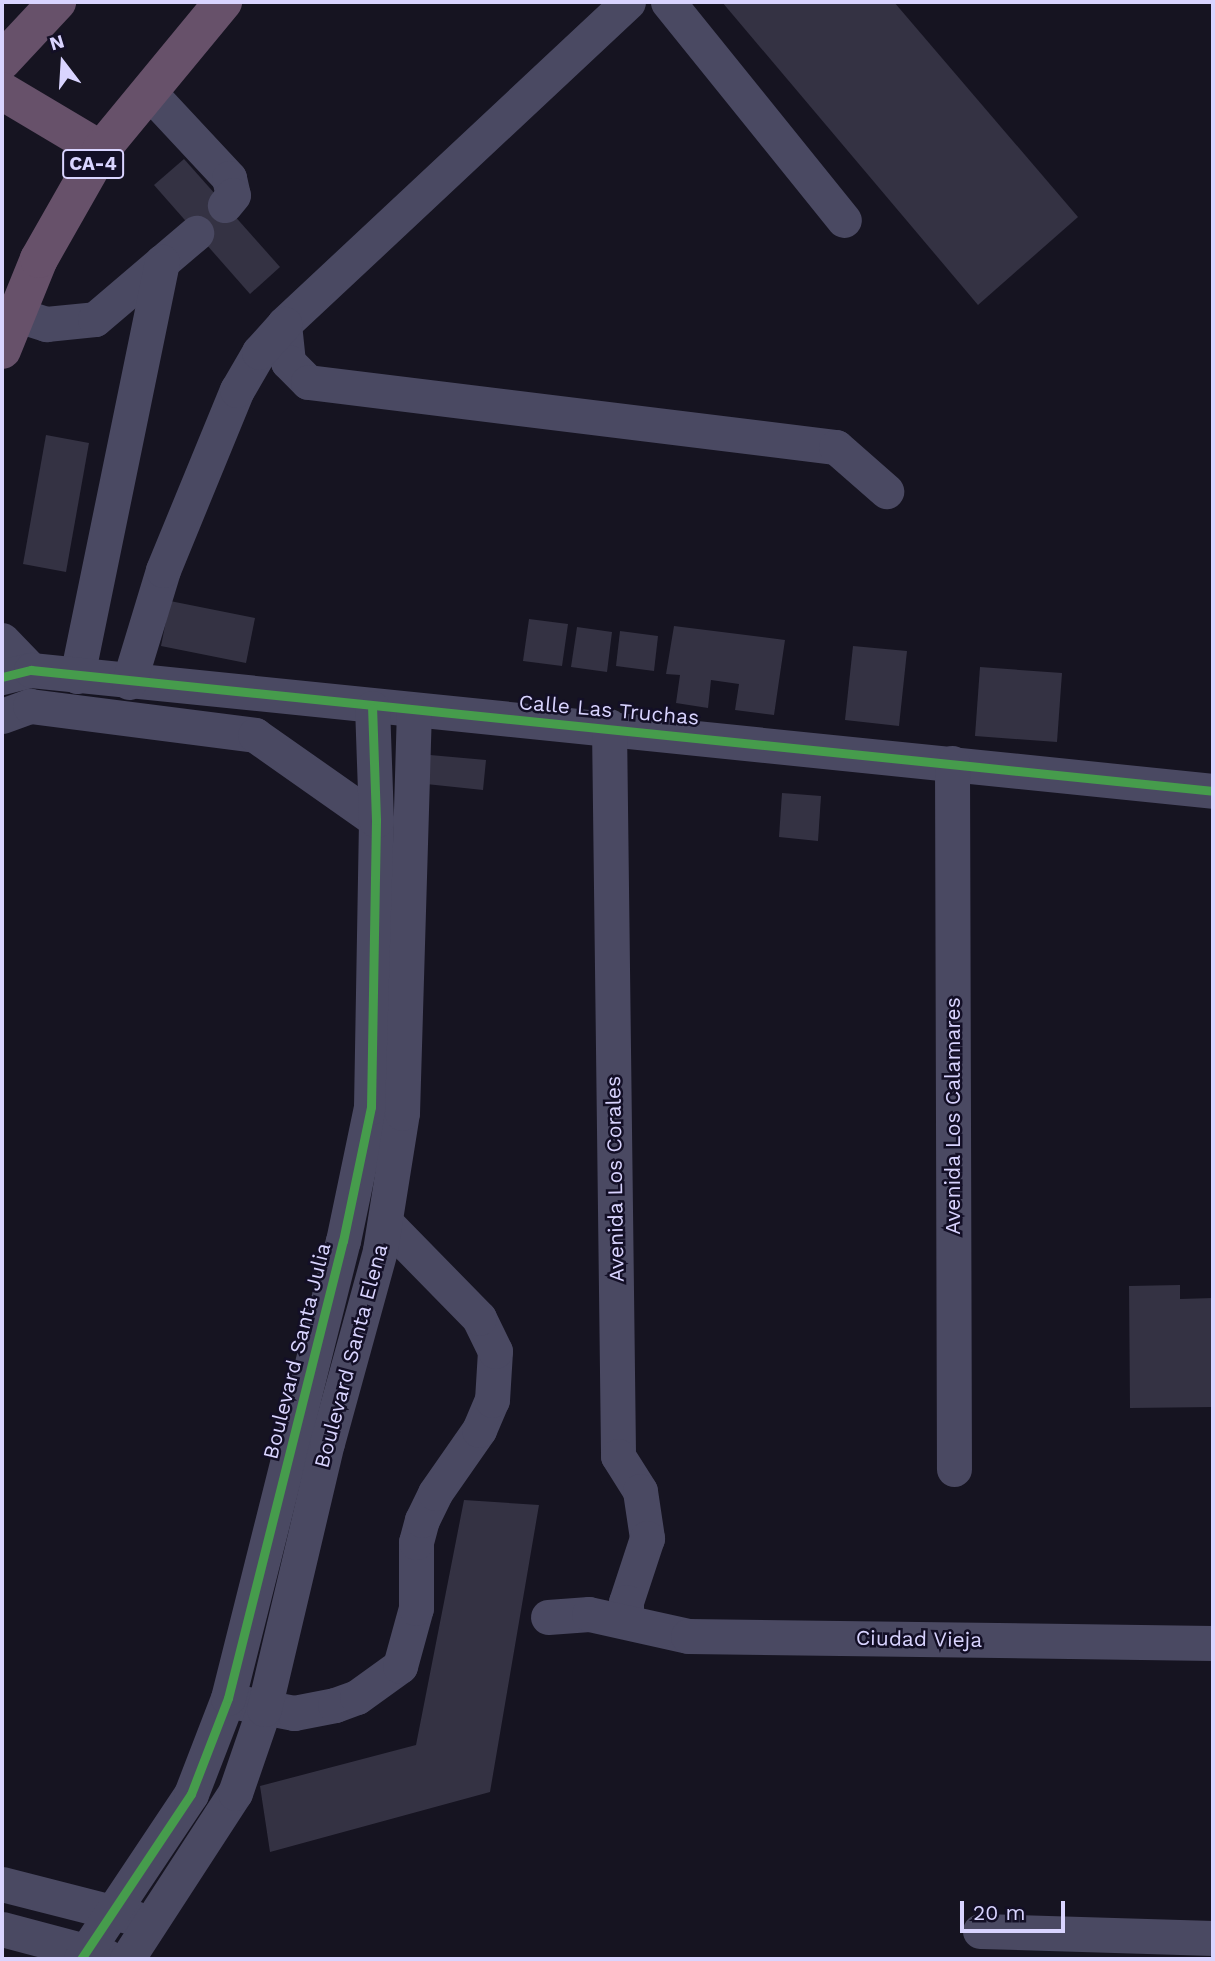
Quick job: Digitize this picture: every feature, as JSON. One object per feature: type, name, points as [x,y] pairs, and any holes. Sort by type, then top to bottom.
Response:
[{"type":"highway","name":"CA-4","points":[[2,350],[39,259],[101,150],[223,2]]},
{"type":"highway","points":[[2,61],[48,6]]},
{"type":"highway","points":[[2,91],[101,150]]},
{"type":"street","points":[[129,682],[163,570],[237,390],[259,352],[284,324],[628,2]]},
{"type":"street","points":[[668,2],[844,220]]},
{"type":"street","points":[[148,91],[229,178],[233,195],[225,205]]},
{"type":"street","points":[[15,314],[46,324],[95,319],[196,233]]},
{"type":"street","points":[[77,676],[162,262]]},
{"type":"street","points":[[284,324],[288,362],[308,382],[836,447],[886,491]]},
{"type":"street","name":"Calle Las Truchas","points":[[2,640],[16,673],[77,676],[263,694],[372,708],[609,726],[1213,791]]},
{"type":"street","points":[[255,735],[263,694]]},
{"type":"street","points":[[2,716],[30,706],[255,735],[376,820]]},
{"type":"street","name":"Boulevard Santa Julia","points":[[94,1957],[116,1912],[191,1794],[228,1699],[343,1241],[371,1107],[376,820],[372,708]]},
{"type":"street","name":"Boulevard Santa Elena","points":[[127,1959],[234,1793],[264,1709],[384,1222],[402,1113],[414,711]]},
{"type":"street","name":"Avenida Los Corales","points":[[609,726],[618,1456],[640,1491],[647,1538],[626,1602],[626,1621]]},
{"type":"street","name":"Avenida Los Calamares","points":[[951,763],[954,1469]]},
{"type":"street","points":[[228,1699],[264,1709],[294,1713],[335,1705],[357,1697],[400,1666],[416,1608],[416,1542],[422,1520],[435,1493],[479,1430],[492,1400],[495,1351],[479,1318],[384,1222]]},
{"type":"street","name":"Ciudad Vieja","points":[[548,1617],[589,1614],[688,1636],[1213,1643]]},
{"type":"street","points":[[2,1884],[116,1912],[151,1924]]},
{"type":"street","points":[[2,1929],[94,1957]]},
{"type":"street","points":[[981,1931],[1169,1948],[1213,1938]]},
{"type":"building","points":[[722,2],[894,2],[1078,217],[978,305]]},
{"type":"building","points":[[184,159],[280,267],[250,294],[154,185]]},
{"type":"building","points":[[46,435],[89,443],[66,572],[23,564]]},
{"type":"building","points":[[170,601],[255,618],[246,663],[161,646]]},
{"type":"building","points":[[529,619],[568,624],[562,666],[523,661]]},
{"type":"building","points":[[674,626],[785,640],[774,715],[735,710],[739,684],[711,680],[708,708],[676,703],[680,675],[666,674]]},
{"type":"building","points":[[577,627],[612,632],[607,672],[571,667]]},
{"type":"building","points":[[620,631],[658,636],[654,671],[616,666]]},
{"type":"building","points":[[853,646],[907,651],[899,726],[845,720]]},
{"type":"building","points":[[980,667],[1062,673],[1057,742],[975,736]]},
{"type":"building","points":[[430,755],[486,760],[483,790],[426,784]]},
{"type":"building","points":[[782,793],[821,796],[818,841],[779,837]]},
{"type":"building","points":[[1180,1285],[1180,1299],[1213,1298],[1213,1407],[1130,1408],[1129,1286]]},
{"type":"building","points":[[464,1500],[539,1505],[490,1792],[270,1852],[260,1786],[416,1745]]},
{"type":"cycle path","points":[[2,677],[31,670],[1213,791]]},
{"type":"cycle path","points":[[81,1959],[191,1794],[228,1698],[343,1241],[371,1107],[376,820],[372,708]]}]
